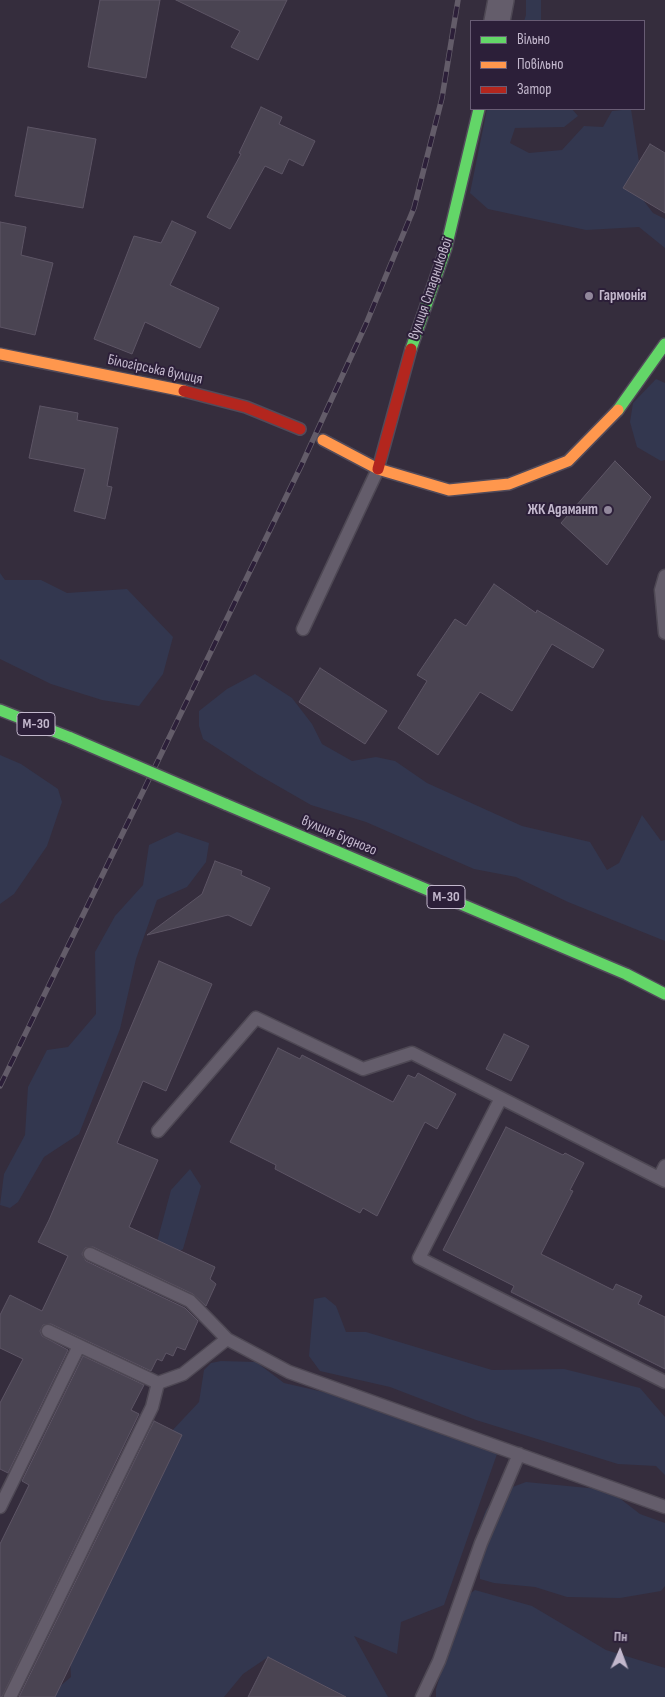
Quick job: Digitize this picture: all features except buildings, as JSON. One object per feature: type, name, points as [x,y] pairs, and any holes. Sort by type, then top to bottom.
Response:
[{"type":"main road","name":"вулиця Стадникової","points":[[378,468],[412,346],[446,248],[479,110]]},
{"type":"main road","name":"Білогірська вулиця","points":[[0,354],[164,386],[246,407],[311,435],[378,468],[449,490],[509,484],[568,461],[616,413],[665,344]]},
{"type":"main road","name":"вулиця Будного","points":[[0,710],[71,738],[626,974],[665,994]]},
{"type":"street","points":[[497,20],[501,0]]},
{"type":"lane","points":[[303,629],[378,468]]},
{"type":"lane","points":[[665,576],[661,590],[665,633]]},
{"type":"lane","points":[[158,1131],[256,1018],[363,1069],[412,1053],[662,1179],[665,1166]]},
{"type":"lane","points":[[501,1098],[419,1258],[665,1382]]},
{"type":"lane","points":[[90,1254],[190,1301],[227,1339],[289,1372],[665,1506]]},
{"type":"lane","points":[[48,1331],[158,1384],[183,1374],[227,1339]]},
{"type":"lane","points":[[0,1507],[79,1346]]},
{"type":"lane","points":[[10,1697],[152,1407],[158,1384]]},
{"type":"lane","points":[[422,1697],[438,1661],[481,1543],[520,1454]]},
{"type":"shaded area","points":[[526,0],[541,0],[541,20],[524,20]]},
{"type":"shaded area","points":[[487,110],[573,110],[578,116],[564,127],[515,128],[510,143],[529,153],[562,150],[584,126],[603,127],[612,111],[631,110],[639,162],[637,192],[653,213],[665,219],[665,248],[639,227],[586,230],[488,209],[470,193]]},
{"type":"shaded area","points":[[656,379],[665,383],[665,460],[661,461],[637,447],[630,422],[633,403]]},
{"type":"shaded area","points":[[0,573],[5,580],[41,580],[67,593],[127,589],[173,637],[163,674],[139,706],[102,700],[51,684],[0,659]]},
{"type":"shaded area","points":[[255,674],[292,698],[312,724],[322,744],[352,761],[376,757],[395,761],[427,783],[522,826],[590,842],[607,870],[619,863],[642,815],[661,841],[665,840],[665,941],[568,902],[516,877],[474,869],[366,822],[311,805],[257,774],[203,739],[199,726],[199,711],[227,689]]},
{"type":"shaded area","points":[[0,755],[21,764],[58,789],[62,802],[47,846],[14,894],[0,904]]},
{"type":"shaded area","points":[[177,832],[209,843],[206,862],[187,887],[157,900],[136,959],[120,1029],[79,1134],[44,1157],[18,1202],[10,1208],[0,1205],[4,1174],[25,1135],[28,1087],[47,1050],[68,1047],[96,1014],[95,952],[115,916],[143,885],[149,845]]},
{"type":"shaded area","points":[[190,1169],[201,1186],[183,1249],[177,1253],[157,1242],[171,1190]]},
{"type":"shaded area","points":[[325,1297],[336,1306],[346,1332],[366,1332],[492,1370],[564,1369],[640,1388],[665,1417],[665,1475],[656,1466],[618,1464],[476,1420],[390,1387],[320,1371],[309,1356],[314,1299]]},
{"type":"shaded area","points":[[221,1361],[256,1362],[284,1383],[416,1413],[497,1454],[444,1605],[401,1622],[397,1654],[354,1636],[388,1697],[346,1697],[268,1657],[243,1674],[224,1697],[47,1697],[71,1677],[68,1624],[155,1449],[199,1402],[204,1370],[211,1363]]},
{"type":"shaded area","points":[[526,1482],[609,1490],[640,1514],[665,1523],[665,1586],[661,1591],[620,1598],[567,1597],[535,1587],[494,1583],[480,1579],[479,1529],[486,1510],[499,1492]]},
{"type":"shaded area","points":[[475,1590],[532,1606],[606,1650],[665,1668],[665,1697],[436,1697],[436,1689],[464,1598]]},
{"type":"railway","points":[[0,1086],[301,466],[366,324],[414,208],[442,98],[458,0]]},
{"type":"traffic: fast","points":[[411,349],[446,248],[479,110]]},
{"type":"traffic: fast","points":[[618,410],[665,344]]},
{"type":"traffic: fast","points":[[0,710],[71,738]]},
{"type":"traffic: fast","points":[[71,738],[225,804]]},
{"type":"traffic: fast","points":[[225,804],[626,974],[665,994]]},
{"type":"traffic: slow","points":[[0,354],[184,391]]},
{"type":"traffic: slow","points":[[323,440],[378,469],[449,490],[509,484],[568,461],[618,410]]},
{"type":"traffic: jam","points":[[378,469],[411,349]]},
{"type":"traffic: jam","points":[[184,391],[246,407],[300,429]]},
{"type":"place","name":"Гармонія","points":[[589,296]]},
{"type":"place","name":"ЖК Адамант","points":[[608,510]]}]
